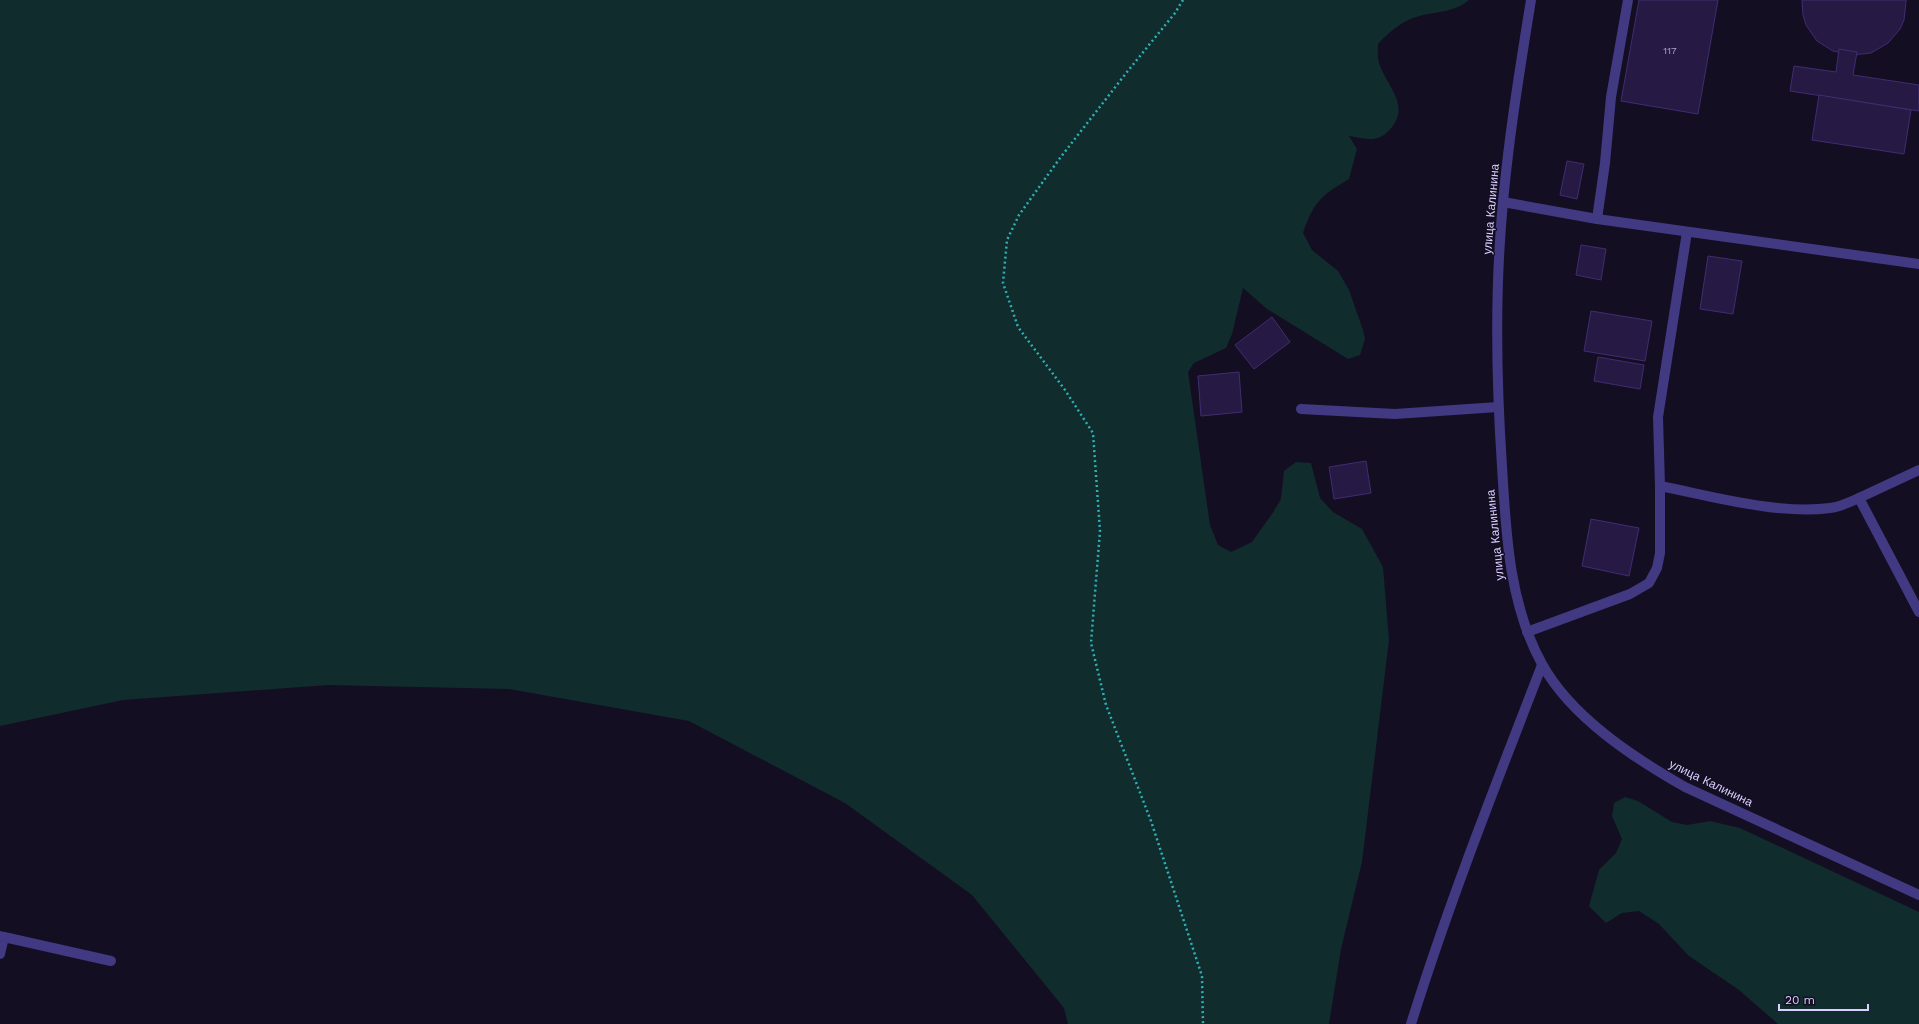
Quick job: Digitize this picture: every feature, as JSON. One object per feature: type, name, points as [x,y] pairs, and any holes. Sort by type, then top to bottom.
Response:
[{"type":"street","name":"улица Калинина","points":[[1531,0],[1518,84],[1503,202],[1497,301],[1498,407],[1504,507],[1510,566],[1519,607],[1527,632],[1542,665],[1564,696],[1614,742],[1650,767],[1685,787],[1919,895]]},
{"type":"street","points":[[1597,219],[1605,163],[1611,97],[1628,0]]},
{"type":"street","points":[[1503,202],[1597,219],[1919,264]]},
{"type":"street","points":[[1527,632],[1630,594],[1649,583],[1657,568],[1660,553],[1658,417],[1688,232]]},
{"type":"street","points":[[1301,409],[1395,414],[1498,407]]},
{"type":"street","points":[[1660,486],[1779,509],[1807,510],[1832,508],[1859,498],[1919,470]]},
{"type":"street","points":[[1859,498],[1919,612]]},
{"type":"street","points":[[1411,1024],[1428,968],[1464,868],[1542,665]]},
{"type":"street","points":[[0,954],[2,936],[111,961]]},
{"type":"path","points":[[1183,0],[1175,13],[1126,72],[1019,215],[1007,240],[1003,283],[1018,327],[1065,390],[1093,433],[1097,472],[1100,531],[1091,643],[1106,705],[1151,821],[1202,976],[1203,1024]]},
{"type":"green space","points":[[0,0],[1469,0],[1451,10],[1423,15],[1411,19],[1386,35],[1378,44],[1379,63],[1398,102],[1399,110],[1397,119],[1387,132],[1377,138],[1367,139],[1349,136],[1357,149],[1349,179],[1320,200],[1311,213],[1303,233],[1312,250],[1338,271],[1349,290],[1365,339],[1360,355],[1348,359],[1267,309],[1243,288],[1232,334],[1226,348],[1194,363],[1188,372],[1210,525],[1218,545],[1231,552],[1252,542],[1281,499],[1284,471],[1296,462],[1311,463],[1320,498],[1333,512],[1362,529],[1383,567],[1389,640],[1362,862],[1341,949],[1329,1024],[1068,1024],[1064,1008],[972,895],[845,803],[689,721],[509,689],[328,685],[123,700],[0,726]]},
{"type":"green space","points":[[1625,797],[1638,801],[1672,822],[1687,825],[1710,821],[1740,828],[1919,912],[1919,1024],[1778,1024],[1739,990],[1689,956],[1659,924],[1639,911],[1622,913],[1606,923],[1589,906],[1599,870],[1616,853],[1622,839],[1612,816],[1614,803]]},
{"type":"building","points":[[1639,0],[1718,0],[1698,114],[1621,101]]},
{"type":"building","points":[[1802,0],[1906,1],[1904,20],[1900,29],[1888,43],[1871,53],[1852,55],[1833,51],[1817,41],[1806,25],[1803,15]]},
{"type":"building","points":[[1839,49],[1857,52],[1853,75],[1919,85],[1919,111],[1790,91],[1794,66],[1836,72]]},
{"type":"building","points":[[1819,95],[1911,110],[1904,154],[1812,140]]},
{"type":"building","points":[[1567,161],[1584,164],[1577,199],[1560,195]]},
{"type":"building","points":[[1581,245],[1606,249],[1601,280],[1576,275]]},
{"type":"building","points":[[1708,256],[1742,261],[1733,314],[1700,309]]},
{"type":"building","points":[[1591,311],[1652,321],[1645,361],[1584,351]]},
{"type":"building","points":[[1272,317],[1290,342],[1254,369],[1235,345]]},
{"type":"building","points":[[1598,357],[1644,365],[1640,389],[1594,381]]},
{"type":"building","points":[[1239,372],[1242,412],[1201,416],[1198,376]]},
{"type":"building","points":[[1366,461],[1371,493],[1334,499],[1329,467]]},
{"type":"building","points":[[1591,519],[1639,528],[1629,576],[1582,566]]}]
